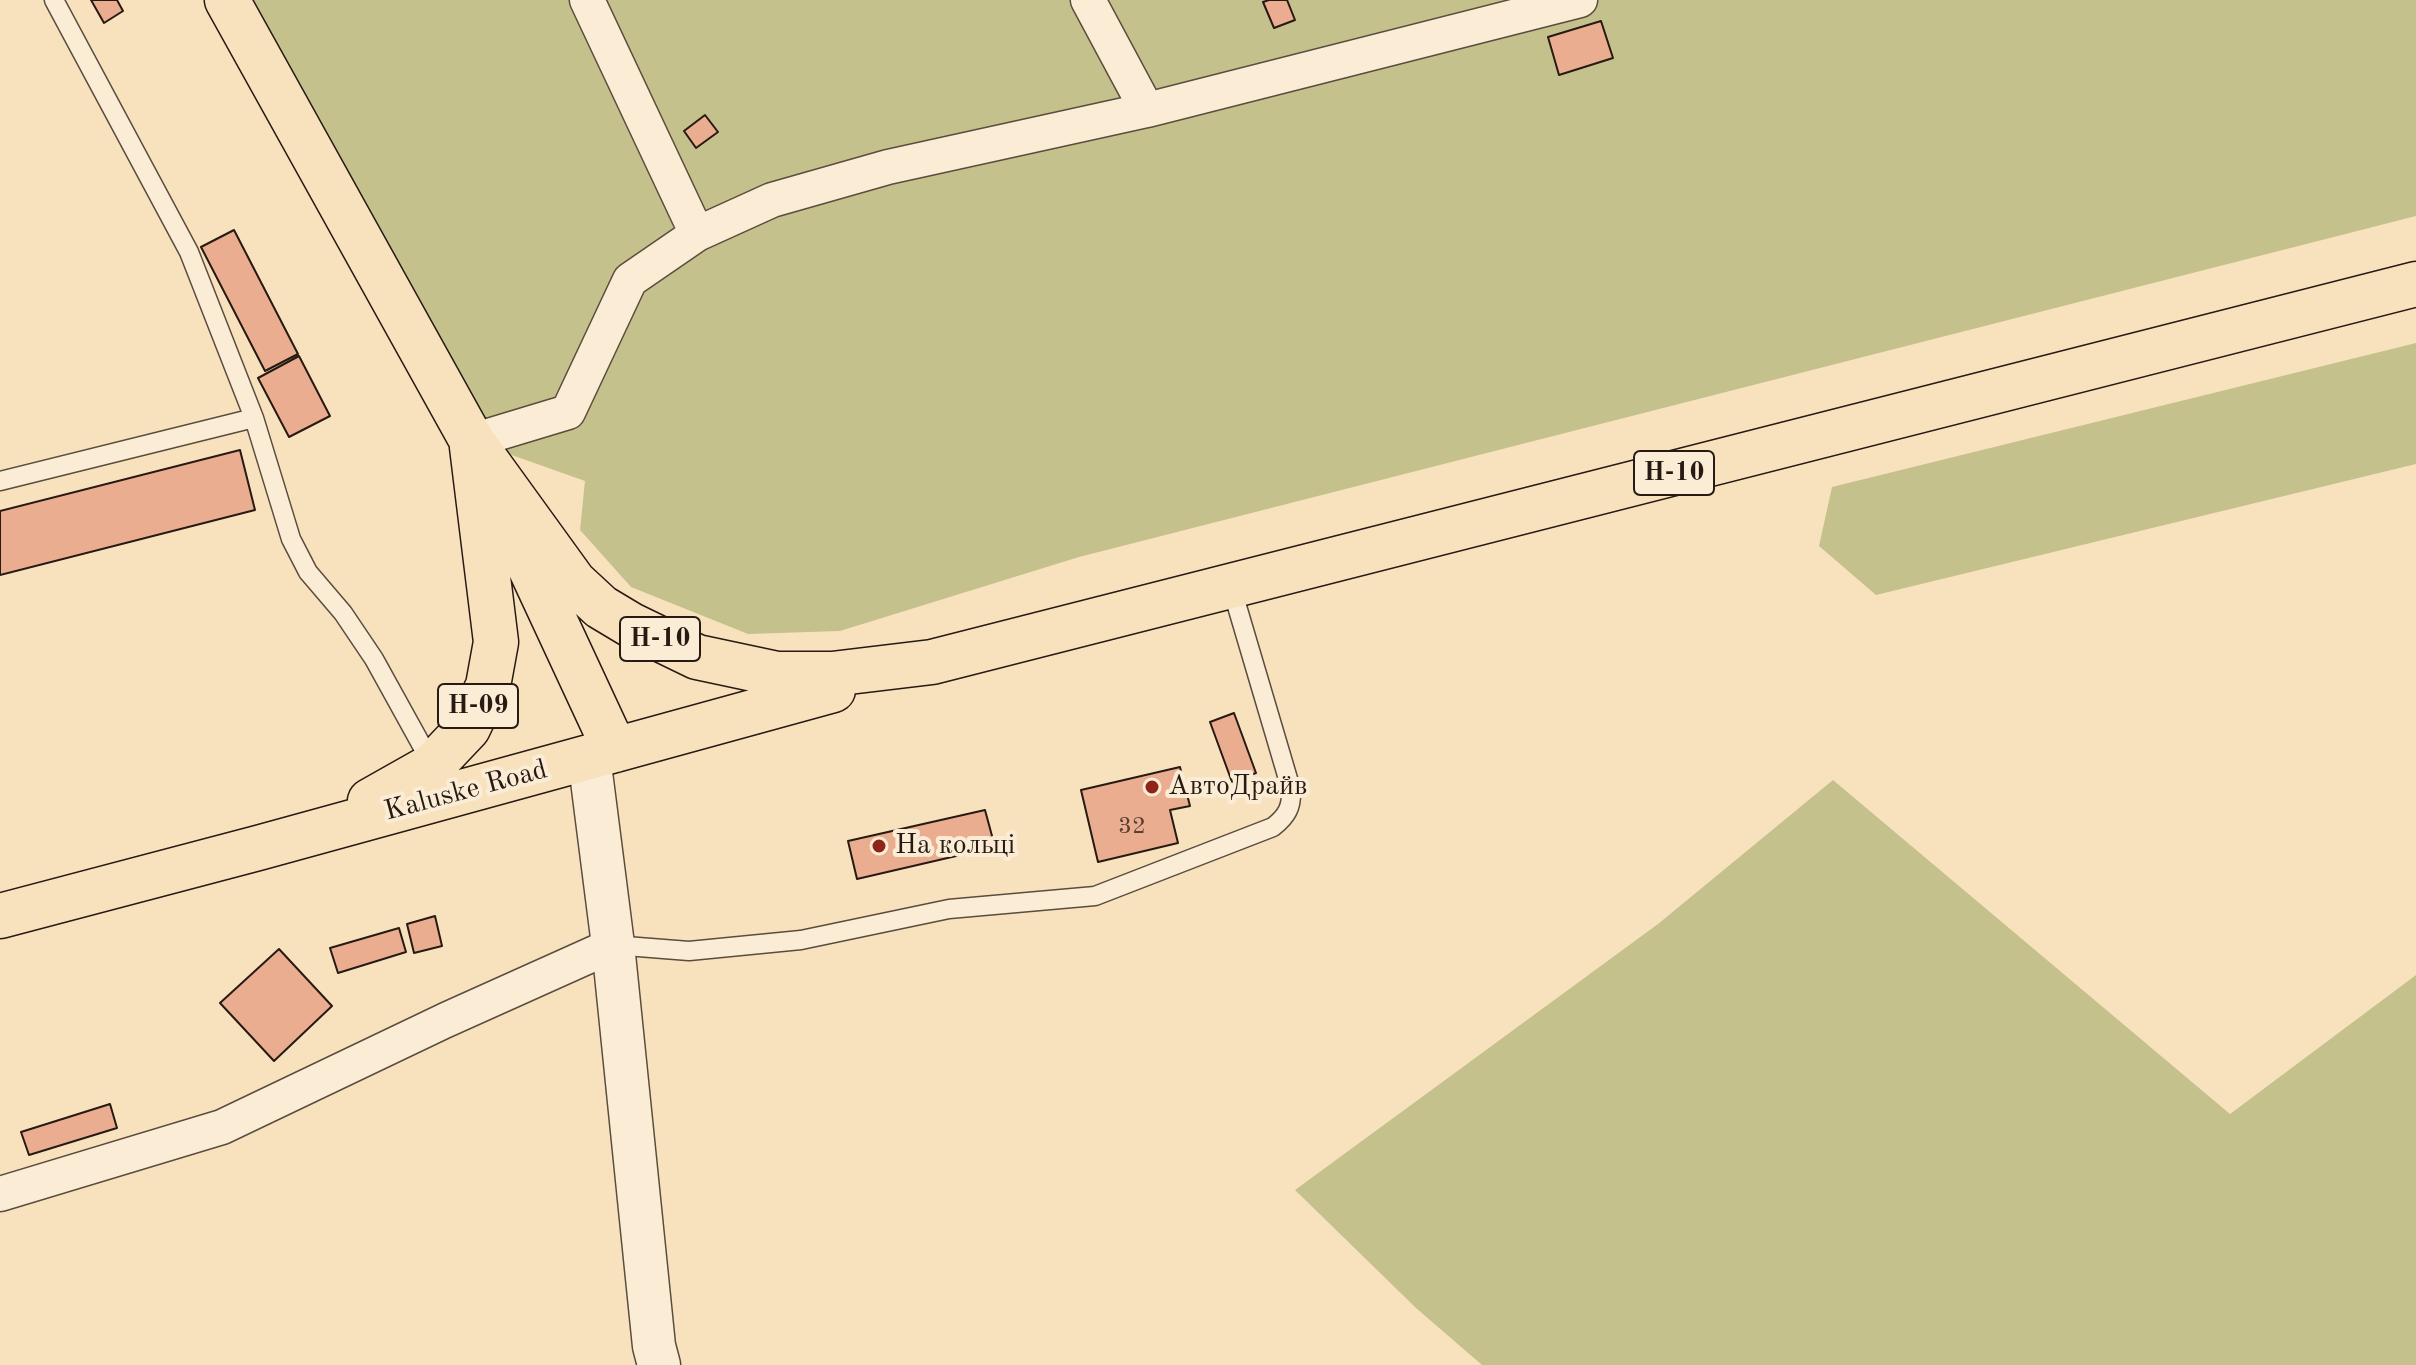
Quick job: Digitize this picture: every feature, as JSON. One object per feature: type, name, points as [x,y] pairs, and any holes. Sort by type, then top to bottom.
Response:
[{"type":"main road","name":"Н-10","points":[[227,0],[472,441],[602,754]]},
{"type":"main road","name":"Н-10","points":[[472,441],[574,582],[601,607],[697,657],[777,674],[832,674],[932,662],[2416,284]]},
{"type":"main road","name":"Н-09","points":[[258,848],[382,796],[432,766],[468,728],[488,686],[496,642],[472,441]]},
{"type":"main road","name":"Kaluske Road","points":[[0,916],[932,662]]},
{"type":"street","points":[[587,0],[697,234]]},
{"type":"street","points":[[1088,0],[1147,110]]},
{"type":"street","points":[[472,441],[568,412],[630,280],[697,234],[772,200],[888,167],[1147,110],[1580,0]]},
{"type":"street","points":[[602,754],[613,945],[654,1346],[659,1365]]},
{"type":"street","points":[[0,1194],[222,1127],[446,1020],[613,945]]},
{"type":"lane","points":[[54,0],[189,252],[254,418],[291,539],[308,572],[343,613],[374,659],[432,766]]},
{"type":"lane","points":[[0,481],[254,418]]},
{"type":"lane","points":[[613,945],[689,951],[801,940],[949,909],[1095,896],[1273,827],[1285,818],[1292,805],[1291,789],[1231,586]]},
{"type":"shaded area","points":[[227,0],[2416,0],[2416,216],[1079,557],[840,631],[748,634],[631,587],[580,530],[585,481],[472,441]]},
{"type":"shaded area","points":[[2416,343],[2416,464],[1876,595],[1819,546],[1832,487]]},
{"type":"shaded area","points":[[1833,780],[2230,1114],[2416,975],[2416,1365],[1482,1365],[1416,1308],[1295,1190],[1658,924]]},
{"type":"building","points":[[91,0],[117,0],[123,11],[104,23]]},
{"type":"building","points":[[1287,0],[1295,20],[1274,28],[1263,2]]},
{"type":"building","points":[[1601,21],[1613,58],[1559,75],[1548,37]]},
{"type":"building","points":[[705,115],[718,132],[696,148],[684,131]]},
{"type":"building","points":[[234,230],[298,354],[265,371],[201,247]]},
{"type":"building","points":[[299,356],[330,416],[289,437],[258,378]]},
{"type":"building","points":[[240,450],[255,510],[0,575],[0,511]]},
{"type":"building","points":[[1234,713],[1256,773],[1232,782],[1210,722]]},
{"type":"building","points":[[1180,767],[1190,806],[1170,810],[1178,843],[1098,862],[1081,790]]},
{"type":"building","points":[[985,810],[995,847],[857,879],[848,841]]},
{"type":"building","points":[[435,916],[442,946],[414,953],[407,924]]},
{"type":"building","points":[[399,928],[406,952],[338,973],[330,948]]},
{"type":"building","points":[[279,949],[332,1006],[274,1061],[220,1003]]},
{"type":"building","points":[[110,1104],[117,1128],[29,1155],[21,1132]]},
{"type":"place","name":"АвтоДрайв","points":[[1152,787]]},
{"type":"place","name":"На кольці","points":[[879,846]]}]
